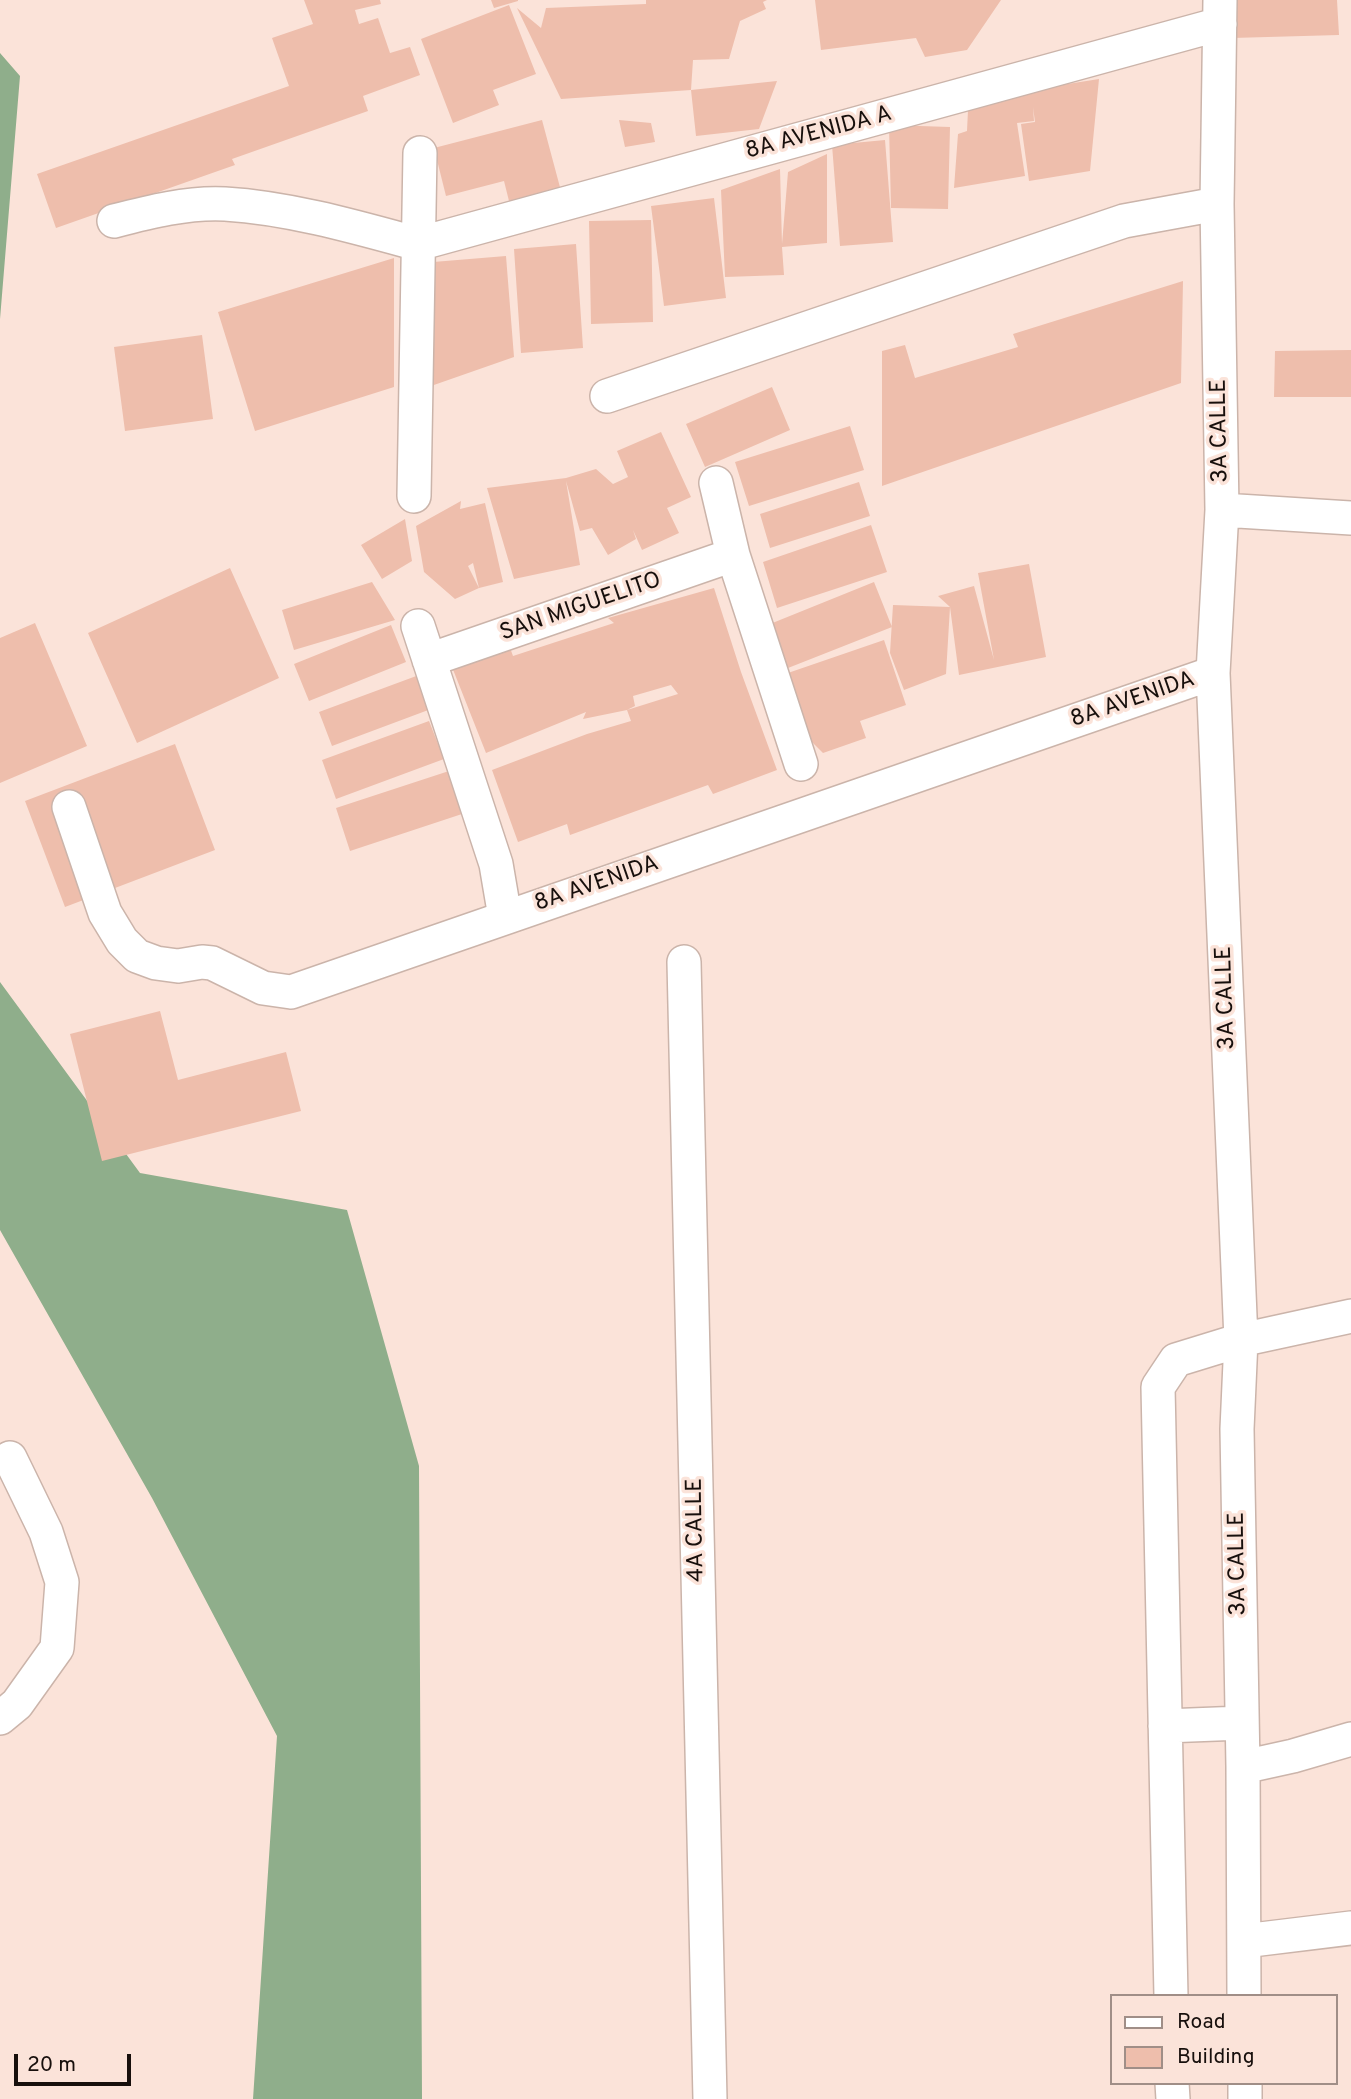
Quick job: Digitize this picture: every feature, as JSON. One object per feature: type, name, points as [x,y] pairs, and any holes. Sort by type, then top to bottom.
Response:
[{"type":"street","name":"3A CALLE","points":[[1220,12],[1217,204],[1222,510],[1213,673],[1241,1340],[1237,1429],[1244,1994]]},
{"type":"street","name":"8A AVENIDA A","points":[[418,244],[1220,12]]},
{"type":"street","points":[[414,496],[421,153]]},
{"type":"street","points":[[114,220],[164,209],[223,204],[285,211],[418,244]]},
{"type":"street","points":[[607,396],[1124,221],[1217,204]]},
{"type":"street","points":[[716,483],[733,555],[801,764]]},
{"type":"street","points":[[1222,510],[1351,518]]},
{"type":"street","name":"SAN MIGUELITO","points":[[429,660],[733,555]]},
{"type":"street","points":[[418,626],[496,864],[505,917]]},
{"type":"street","name":"8A AVENIDA","points":[[69,807],[105,913],[122,941],[137,956],[178,967],[202,962],[212,963],[263,988],[291,992],[1213,673]]},
{"type":"street","name":"4A CALLE","points":[[684,962],[710,2099]]},
{"type":"street","points":[[1171,1994],[1158,1387],[1176,1360],[1241,1340],[1351,1315]]},
{"type":"street","points":[[0,1718],[17,1704],[57,1647],[62,1582],[46,1532],[10,1458]]},
{"type":"street","points":[[1165,1726],[1242,1723]]},
{"type":"street","points":[[1243,1767],[1351,1739]]},
{"type":"street","points":[[1244,1941],[1351,1928]]},
{"type":"green space","points":[[0,53],[20,76],[0,319]]},
{"type":"green space","points":[[0,982],[140,1173],[347,1210],[419,1466],[422,2099],[253,2099],[277,1736],[152,1498],[0,1230]]},
{"type":"building","points":[[304,0],[380,0],[381,4],[355,10],[359,24],[378,18],[390,53],[410,47],[420,75],[363,96],[368,111],[232,159],[235,165],[56,228],[37,174],[289,86],[272,38],[313,24]]},
{"type":"building","points":[[491,0],[518,0],[518,1],[494,8]]},
{"type":"building","points":[[646,0],[767,0],[763,2],[766,9],[740,21],[729,59],[693,60],[691,90],[561,99],[517,8],[541,28],[546,8],[646,4]]},
{"type":"building","points":[[815,0],[1001,0],[967,50],[925,57],[916,38],[821,50]]},
{"type":"building","points":[[1231,0],[1337,0],[1339,35],[1232,38]]},
{"type":"building","points":[[509,5],[536,74],[493,90],[499,105],[453,123],[421,39]]},
{"type":"building","points":[[1099,79],[1090,171],[1029,181],[1021,124],[1035,122],[1033,107],[1034,121],[1017,123],[1025,176],[954,188],[958,134],[967,131],[968,110],[1030,90]]},
{"type":"building","points":[[777,81],[759,129],[696,136],[691,90]]},
{"type":"building","points":[[542,120],[561,191],[510,205],[504,181],[446,196],[434,148]]},
{"type":"building","points":[[619,120],[651,123],[655,142],[625,147]]},
{"type":"building","points":[[889,125],[950,127],[948,209],[891,208]]},
{"type":"building","points":[[885,140],[893,242],[840,246],[832,145]]},
{"type":"building","points":[[827,154],[827,243],[782,247],[784,275],[725,277],[721,190],[780,169],[782,244],[788,172]]},
{"type":"building","points":[[714,198],[726,298],[664,306],[651,206]]},
{"type":"building","points":[[651,220],[653,322],[591,324],[589,221]]},
{"type":"building","points":[[576,244],[583,348],[521,353],[514,249]]},
{"type":"building","points":[[506,256],[514,357],[431,386],[421,263]]},
{"type":"building","points":[[394,258],[394,387],[255,431],[218,312]]},
{"type":"building","points":[[1183,281],[1181,383],[882,486],[882,351],[905,345],[915,378],[1018,347],[1013,334]]},
{"type":"building","points":[[202,335],[213,419],[125,431],[114,347]]},
{"type":"building","points":[[1351,350],[1351,397],[1274,397],[1275,351]]},
{"type":"building","points":[[772,387],[790,430],[705,467],[686,424]]},
{"type":"building","points":[[850,426],[864,470],[749,506],[735,462]]},
{"type":"building","points":[[661,432],[691,497],[667,508],[679,533],[642,550],[633,530],[636,539],[608,555],[592,528],[580,531],[566,481],[580,565],[514,579],[487,488],[566,478],[596,469],[613,484],[628,477],[617,451]]},
{"type":"building","points":[[859,482],[870,516],[770,548],[760,514]]},
{"type":"building","points":[[461,501],[460,509],[485,503],[503,582],[479,588],[455,599],[424,572],[416,526]],"holes":[[[473,563],[479,588],[468,566]]]},
{"type":"building","points":[[405,519],[412,561],[382,579],[361,545]]},
{"type":"building","points":[[871,525],[887,572],[777,608],[763,562]]},
{"type":"building","points":[[1029,564],[1046,657],[959,675],[950,607],[938,596],[974,586],[994,660],[978,573]]},
{"type":"building","points":[[230,568],[279,678],[137,743],[88,633]]},
{"type":"building","points":[[372,582],[395,620],[294,650],[282,610]]},
{"type":"building","points":[[874,582],[892,627],[788,668],[770,624]]},
{"type":"building","points":[[714,588],[777,770],[713,794],[708,785],[570,835],[567,824],[518,842],[492,770],[587,734],[631,721],[627,710],[583,719],[586,712],[486,753],[452,667],[509,645],[513,656],[614,623],[608,618]],"holes":[[[671,685],[678,694],[627,710],[635,706],[633,696]]]},
{"type":"building","points":[[893,605],[950,607],[946,674],[904,690],[890,653]]},
{"type":"building","points":[[35,623],[87,746],[0,783],[0,638]]},
{"type":"building","points":[[391,625],[406,662],[309,701],[294,664]]},
{"type":"building","points":[[884,640],[906,705],[860,721],[866,738],[823,753],[807,737],[785,674]]},
{"type":"building","points":[[419,675],[431,709],[332,746],[319,712]]},
{"type":"building","points":[[429,721],[444,759],[336,799],[322,760]]},
{"type":"building","points":[[175,744],[215,850],[65,907],[25,801]]},
{"type":"building","points":[[449,771],[462,814],[350,851],[336,808]]},
{"type":"building","points":[[160,1011],[178,1080],[286,1052],[301,1111],[102,1161],[70,1034]]}]
